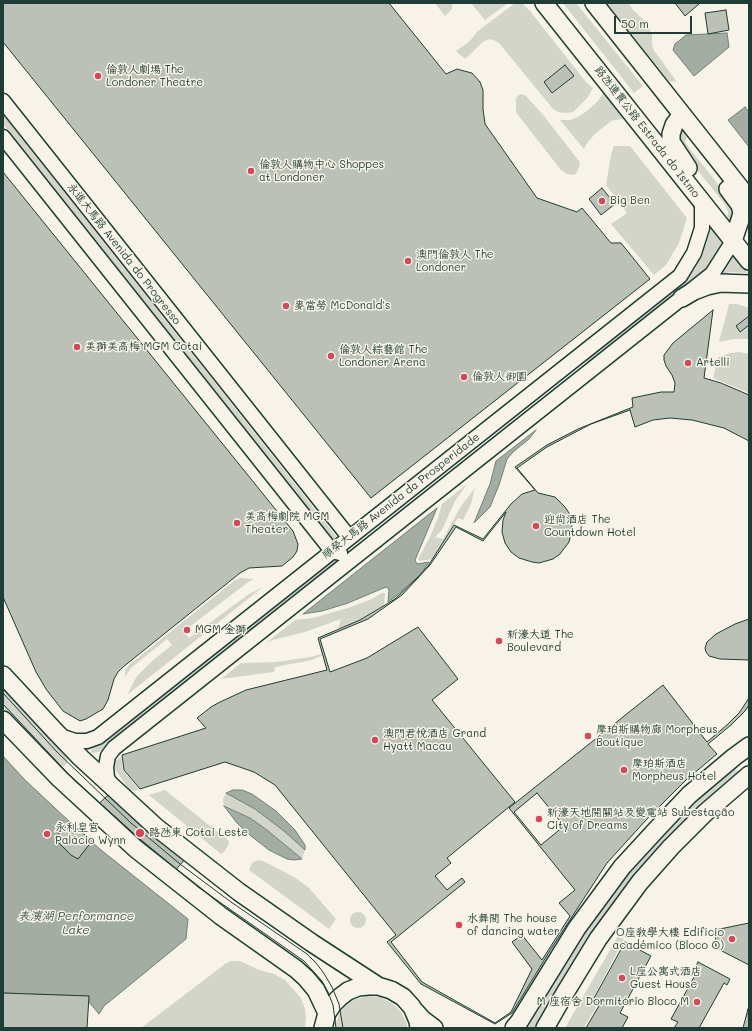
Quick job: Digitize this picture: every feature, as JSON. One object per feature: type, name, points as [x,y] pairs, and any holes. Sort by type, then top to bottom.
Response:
[{"type":"main road","name":"路氹連貫公路 Estrada do Istmo","points":[[544,3],[749,261]]},
{"type":"main road","points":[[594,3],[749,199]]},
{"type":"main road","points":[[682,114],[674,125],[671,134],[671,142],[694,177],[702,202]]},
{"type":"main road","points":[[706,145],[711,164],[740,205],[742,213],[733,241]]},
{"type":"main road","points":[[682,298],[701,288],[721,283],[749,284]]},
{"type":"main road","points":[[3,675],[54,730],[156,827],[239,892],[312,943],[378,986],[391,990],[403,997],[422,1019],[434,1028]]},
{"type":"main road","points":[[3,720],[60,779],[136,849],[221,916],[296,969],[306,978],[316,990],[325,1021]]},
{"type":"main road","points":[[514,1028],[578,928],[622,867],[689,796],[741,759],[749,746]]},
{"type":"main road","points":[[545,1028],[564,993],[598,939],[640,882],[671,847],[705,813],[749,775]]},
{"type":"main road","points":[[325,1021],[333,1004],[348,991],[358,987],[378,986]]},
{"type":"main road","points":[[412,1007],[418,1021],[419,1028]]},
{"type":"street","name":"永進大馬路 Avenida do Progresso","points":[[3,101],[349,537]]},
{"type":"street","name":"永進大馬路 Avenida do Progresso","points":[[3,137],[332,551]]},
{"type":"street","name":"順榮大馬路 Avenida da Prosperidade","points":[[54,730],[63,737],[75,741],[86,741],[98,737],[680,276],[694,253],[702,228],[702,202]]},
{"type":"street","name":"順榮大馬路 Avenida da Prosperidade","points":[[112,786],[107,778],[106,767],[108,756],[114,748],[712,274],[733,241]]},
{"type":"street","points":[[574,359],[586,374]]},
{"type":"street","points":[[332,551],[342,553],[347,551],[384,521],[417,508]]},
{"type":"street","points":[[311,525],[317,539],[318,554],[314,565]]},
{"type":"shaded area","points":[[435,3],[452,3],[452,9],[445,16]]},
{"type":"shaded area","points":[[471,3],[508,3],[485,20]]},
{"type":"shaded area","points":[[515,3],[522,3],[530,11],[586,82],[593,88],[588,97],[573,112],[558,112],[553,109],[499,43],[491,39],[484,41],[465,59],[456,51],[469,42],[478,31]]},
{"type":"shaded area","points":[[563,3],[576,3],[643,86],[634,93]]},
{"type":"shaded area","points":[[607,3],[628,3],[645,21],[652,34],[653,49],[677,82],[669,81]]},
{"type":"shaded area","points":[[606,86],[630,117],[611,121],[594,135],[584,149],[560,120],[570,120],[578,117],[588,110],[597,102]]},
{"type":"shaded area","points":[[522,94],[526,96],[544,116],[579,161],[580,165],[576,174],[567,174],[561,170],[518,115],[516,112],[516,99],[518,95]]},
{"type":"shaded area","points":[[3,115],[336,536],[333,540],[3,124]]},
{"type":"shaded area","points":[[679,126],[687,137],[685,142],[734,204],[733,225],[727,218],[728,212],[726,206],[680,148]]},
{"type":"shaded area","points":[[614,146],[630,146],[687,218],[679,243],[666,265],[654,275],[611,224],[627,213],[606,185]]},
{"type":"shaded area","points":[[711,229],[722,244],[722,248],[714,264],[589,363],[587,362],[585,358],[587,356],[695,269],[702,256]]},
{"type":"shaded area","points":[[732,253],[748,273],[731,272],[714,276]]},
{"type":"shaded area","points":[[729,304],[737,304],[749,308],[749,339],[734,339],[719,342]]},
{"type":"shaded area","points":[[739,352],[749,354],[749,393],[713,378],[718,357]]},
{"type":"shaded area","points":[[467,484],[455,501],[442,530],[435,537],[443,539],[461,506],[475,488],[471,504],[463,520],[458,518],[432,559],[420,561],[418,559],[429,539],[442,504]]},
{"type":"shaded area","points":[[342,558],[99,752],[92,753],[91,751],[93,748],[327,562]]},
{"type":"shaded area","points":[[240,578],[254,579],[184,631],[189,638],[249,594],[263,587],[127,695],[137,676],[172,645],[167,639],[131,668],[125,677],[125,670],[129,665],[234,581]]},
{"type":"shaded area","points":[[382,593],[385,593],[384,605],[348,625],[338,629],[341,619],[305,632],[266,643],[295,620],[313,618],[348,608],[372,599]]},
{"type":"shaded area","points":[[322,654],[321,656],[312,660],[275,667],[274,672],[221,679],[241,663],[276,662]]},
{"type":"shaded area","points":[[3,688],[68,758],[67,763],[64,766],[59,766],[3,707]]},
{"type":"shaded area","points":[[121,757],[123,770],[139,790],[130,791],[115,769],[113,763]]},
{"type":"shaded area","points":[[732,765],[740,775],[701,808],[538,1028],[523,1028],[563,958],[656,835]]},
{"type":"shaded area","points":[[165,790],[229,841],[228,846],[223,853],[221,854],[149,795]]},
{"type":"shaded area","points":[[226,793],[255,809],[284,831],[305,850],[302,859],[250,818],[224,805],[223,799]]},
{"type":"shaded area","points":[[258,860],[263,861],[296,878],[309,888],[336,919],[329,929],[249,870],[252,863]]},
{"type":"shaded area","points":[[355,912],[361,912],[366,917],[364,926],[361,928],[355,928],[350,923],[350,917]]},
{"type":"shaded area","points":[[618,936],[624,939],[590,1004],[596,1007],[584,1028],[565,1028]]},
{"type":"shaded area","points":[[231,961],[240,961],[259,970],[274,974],[285,980],[301,998],[305,1009],[305,1028],[141,1028],[225,964]]},
{"type":"shaded area","points":[[367,996],[380,997],[392,1003],[401,1012],[407,1024],[407,1028],[334,1028],[339,1014],[346,1005],[356,999]]},
{"type":"water","points":[[727,33],[729,47],[694,76],[673,50],[675,44],[686,35]]},
{"type":"water","points":[[745,107],[749,112],[749,147],[728,120]]},
{"type":"water","points":[[536,430],[529,439],[507,459],[490,507],[474,523],[490,484],[496,461]]},
{"type":"water","points":[[437,508],[415,560],[417,564],[429,562],[420,575],[395,597],[388,602],[389,589],[386,587],[348,603],[322,611],[303,614]]},
{"type":"water","name":"表演湖 Performance Lake","points":[[3,756],[24,779],[101,850],[188,919],[186,939],[104,1006],[99,1014],[89,1002],[89,996],[3,993]]},
{"type":"water","points":[[233,790],[242,790],[252,794],[276,811],[295,830],[305,845],[305,850],[284,831],[255,809],[226,793]]},
{"type":"water","points":[[224,806],[250,818],[302,859],[287,859],[269,850],[237,823]]},
{"type":"building","name":"澳門倫敦人 The Londoner","points":[[3,3],[389,3],[446,74],[457,69],[472,73],[480,82],[483,90],[485,124],[537,198],[577,212],[582,208],[611,243],[621,243],[650,279],[371,498],[3,42]]},
{"type":"building","points":[[675,3],[698,3],[699,4],[685,16]]},
{"type":"building","points":[[726,10],[729,30],[708,34],[705,13]]},
{"type":"building","points":[[565,65],[574,76],[552,93],[544,82]]},
{"type":"building","name":"美獅美高梅 MGM Cotai","points":[[3,172],[293,531],[298,544],[297,551],[293,557],[282,566],[249,568],[240,573],[123,667],[114,679],[108,700],[103,709],[80,721],[63,711],[46,689],[36,672],[3,597]]},
{"type":"building","name":"Big Ben","points":[[602,188],[615,204],[601,215],[589,199]]},
{"type":"building","points":[[713,310],[704,378],[721,383],[749,395],[749,705],[731,725],[708,744],[717,754],[686,780],[647,819],[607,863],[551,949],[512,1013],[495,1024],[421,984],[387,942],[396,935],[275,785],[254,772],[225,762],[140,789],[124,770],[122,755],[206,728],[197,718],[220,702],[246,690],[327,670],[318,638],[360,620],[395,599],[428,566],[454,525],[483,539],[511,504],[522,494],[535,490],[515,467],[547,445],[578,429],[633,407],[632,398],[661,392],[674,392],[675,383],[666,366],[664,355],[673,343]]},
{"type":"building","points":[[749,316],[749,325],[740,332],[736,326]]},
{"type":"building","points":[[630,410],[635,427],[653,420],[670,418],[692,420],[724,428],[749,441],[749,619],[735,624],[716,634],[707,642],[705,648],[709,656],[720,659],[749,660],[749,698],[739,713],[707,742],[663,685],[509,808],[575,890],[559,903],[570,916],[542,960],[522,935],[512,942],[532,969],[511,1012],[495,1023],[422,982],[391,942],[465,882],[462,878],[447,890],[435,876],[451,863],[447,858],[515,802],[432,700],[458,679],[418,627],[367,658],[330,672],[320,639],[368,619],[402,595],[430,565],[456,527],[483,541],[506,512],[503,520],[502,532],[505,543],[511,552],[519,558],[539,563],[553,559],[560,554],[569,542],[571,534],[572,527],[569,513],[555,497],[538,493],[517,468],[547,447],[591,424]]},
{"type":"building","points":[[111,792],[187,857],[166,881],[88,814]]},
{"type":"building","name":"新濠天地開關站及變電站 Subestação City of Dreams","points":[[537,793],[564,826],[541,845],[514,812]]},
{"type":"building","points":[[71,823],[92,841],[78,859],[71,855],[54,838]]},
{"type":"building","name":"O座教學大樓 Edifício académico (Bloco O)","points":[[749,923],[749,965],[716,948],[715,930]]},
{"type":"building","name":"L座公寓式酒店 Guest House","points":[[625,942],[651,956],[620,1013],[628,1017],[622,1028],[586,1028],[600,1004],[593,1000]]},
{"type":"building","name":"M 座宿舍 Dormitório Bloco M","points":[[698,962],[730,979],[727,985],[724,983],[699,1028],[674,1028],[678,1022],[671,1019],[698,970],[695,968]]},
{"type":"building","points":[[3,993],[89,996],[87,1028],[3,1028]]},
{"type":"building","points":[[748,1009],[749,1028],[743,1028]]},
{"type":"tram line","points":[[3,693],[57,752],[131,823],[180,864],[231,902],[307,954],[323,972],[332,987],[339,1004],[343,1028]]},
{"type":"tram line","points":[[3,704],[73,779],[140,839],[198,887],[304,961],[322,981],[328,992],[333,1005],[336,1028]]},
{"type":"place","name":"倫敦人劇場 The Londoner Theatre","points":[[98,76]]},
{"type":"place","name":"倫敦人購物中心 Shoppes at Londoner","points":[[251,171]]},
{"type":"place","name":"Big Ben","points":[[602,201]]},
{"type":"place","name":"澳門倫敦人 The Londoner","points":[[408,261]]},
{"type":"place","name":"麥當勞 McDonald's","points":[[286,306]]},
{"type":"place","name":"美獅美高梅 MGM Cotai","points":[[77,347]]},
{"type":"place","name":"倫敦人綜藝館 The Londoner Arena","points":[[331,356]]},
{"type":"place","name":"Artelli","points":[[688,363]]},
{"type":"place","name":"倫敦人御園","points":[[464,377]]},
{"type":"place","name":"美高梅劇院 MGM Theater","points":[[237,523]]},
{"type":"place","name":"迎尚酒店 The Countdown Hotel","points":[[536,526]]},
{"type":"place","name":"MGM 金獅","points":[[187,630]]},
{"type":"place","name":"新濠大道 The Boulevard","points":[[499,641]]},
{"type":"place","name":"摩珀斯購物廊 Morpheus Boutique","points":[[588,736]]},
{"type":"place","name":"澳門君悅酒店 Grand Hyatt Macau","points":[[375,740]]},
{"type":"place","name":"摩珀斯酒店 Morpheus Hotel","points":[[624,770]]},
{"type":"place","name":"新濠天地開關站及變電站 Subestação City of Dreams","points":[[539,819]]},
{"type":"place","name":"路氹東 Cotai Leste","points":[[140,833]]},
{"type":"place","name":"永利皇宮 Palácio Wynn","points":[[47,834]]},
{"type":"place","name":"水舞間 The house of dancing water","points":[[459,925]]},
{"type":"place","name":"O座教學大樓 Edifício académico (Bloco O)","points":[[732,939]]},
{"type":"place","name":"L座公寓式酒店 Guest House","points":[[622,978]]},
{"type":"place","name":"M 座宿舍 Dormitório Bloco M","points":[[697,1002]]}]
